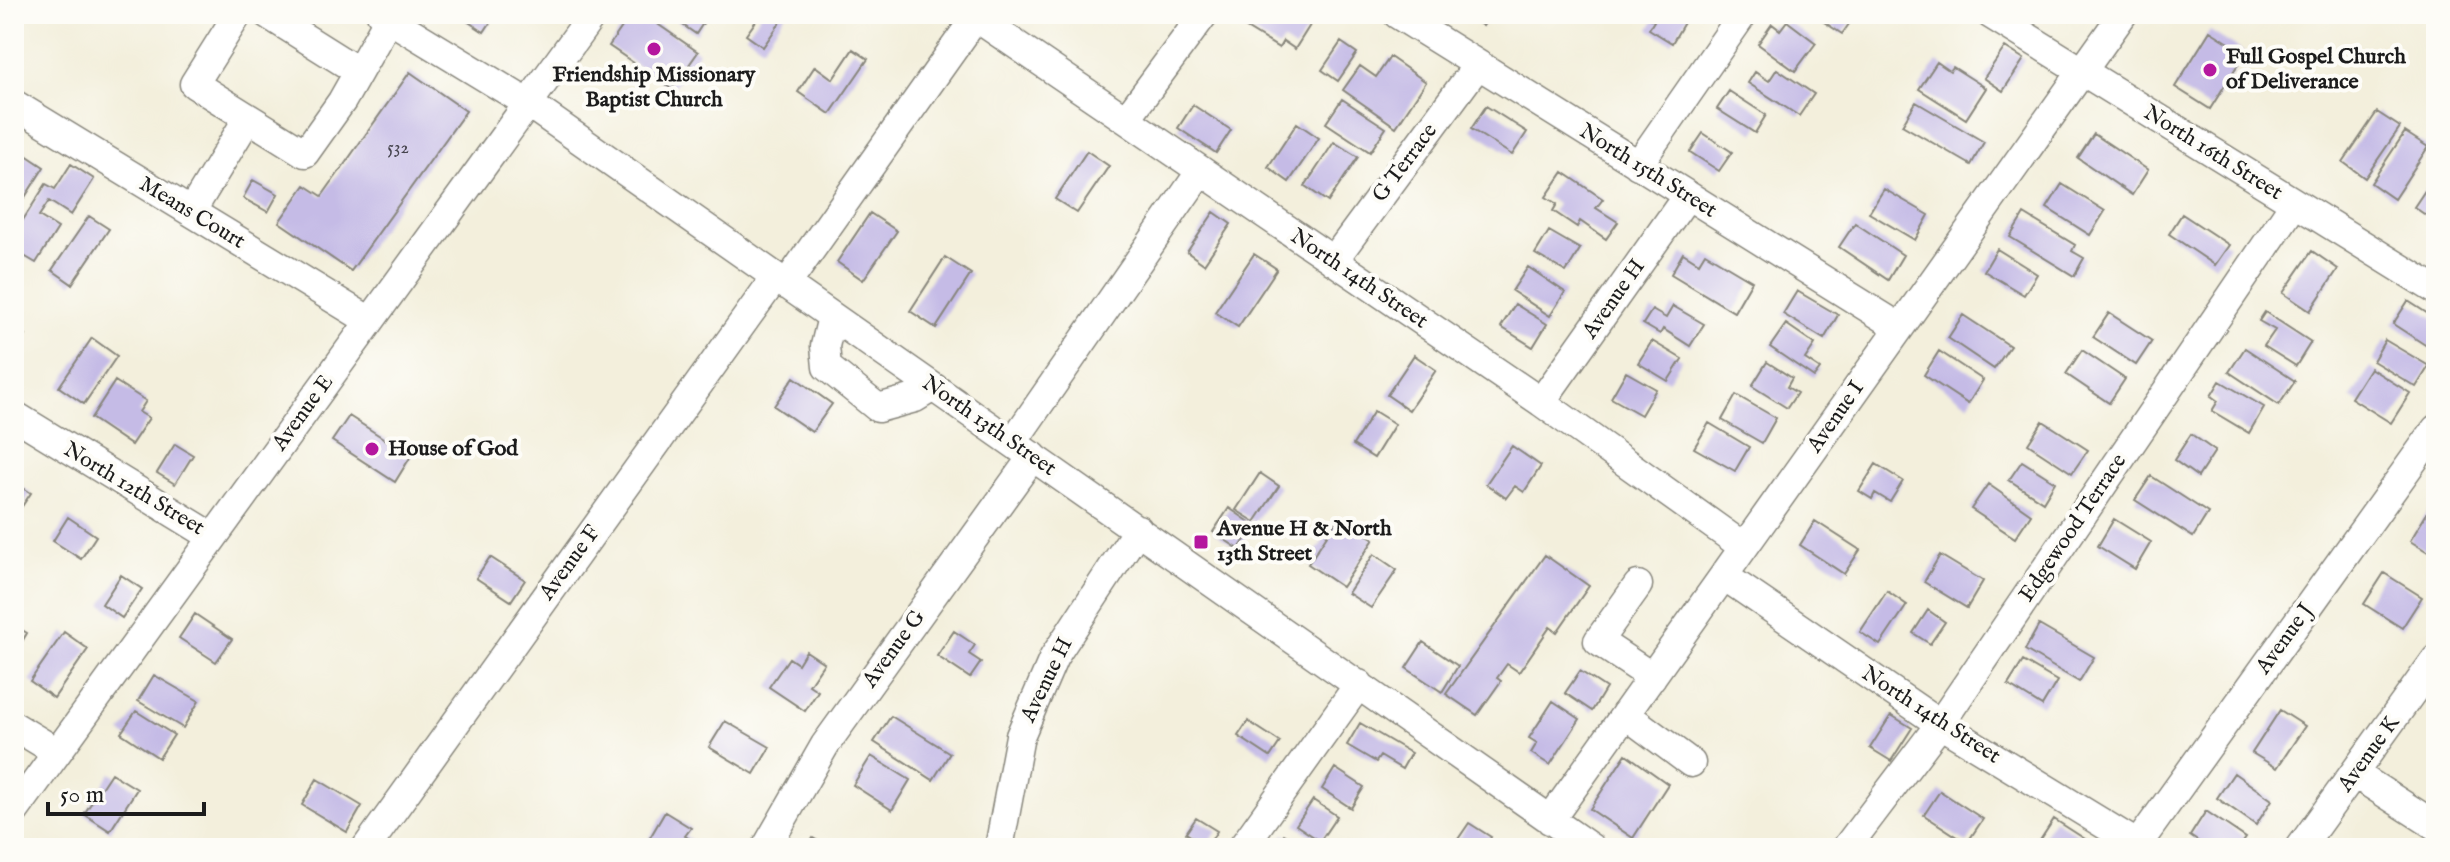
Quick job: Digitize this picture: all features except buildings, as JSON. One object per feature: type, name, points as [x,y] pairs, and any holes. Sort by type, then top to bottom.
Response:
[{"type":"street","points":[[238,14],[194,84],[305,153],[342,101],[385,16]]},
{"type":"street","points":[[267,14],[356,70]]},
{"type":"street","name":"Avenue E","points":[[14,812],[593,14]]},
{"type":"street","points":[[1126,119],[1204,14]]},
{"type":"street","name":"North 15th Street","points":[[1397,14],[1899,327]]},
{"type":"street","points":[[1638,165],[1743,14]]},
{"type":"street","name":"North 16th Street","points":[[1990,14],[2436,290]]},
{"type":"street","name":"Avenue I","points":[[1550,820],[2123,14]]},
{"type":"street","name":"North 14th Street","points":[[974,15],[1541,402],[1744,547]]},
{"type":"street","name":"Avenue F","points":[[366,848],[974,15]]},
{"type":"street","name":"North 13th Street","points":[[385,16],[529,104],[1591,848]]},
{"type":"street","name":"G Terrace","points":[[1333,261],[1477,66]]},
{"type":"street","name":"Means Court","points":[[14,104],[370,321]]},
{"type":"street","points":[[191,212],[248,118]]},
{"type":"street","name":"Avenue G","points":[[766,848],[825,745],[1023,449],[1201,171]]},
{"type":"street","name":"Avenue H","points":[[1541,402],[1687,196]]},
{"type":"street","name":"Edgewood Terrace","points":[[1846,848],[1940,724],[2294,204]]},
{"type":"street","points":[[832,317],[825,346],[827,367],[878,408],[915,398],[933,387]]},
{"type":"street","name":"North 12th Street","points":[[14,415],[213,537]]},
{"type":"street","name":"Avenue J","points":[[2138,847],[2436,429]]},
{"type":"street","name":"Avenue H","points":[[999,848],[1020,736],[1048,670],[1138,529]]},
{"type":"street","name":"North 14th Street","points":[[1724,576],[1940,724],[2138,847]]},
{"type":"street","points":[[1638,585],[1598,641],[1652,677]]},
{"type":"street","name":"Avenue K","points":[[2300,848],[2436,659]]},
{"type":"street","points":[[1242,848],[1359,684]]},
{"type":"street","points":[[1625,714],[1691,763]]},
{"type":"street","points":[[14,726],[57,752]]},
{"type":"street","points":[[2355,774],[2436,826]]},
{"type":"place","name":"Friendship Missionary Baptist Church","points":[[654,49]]},
{"type":"place","name":"Full Gospel Church of Deliverance","points":[[2210,70]]},
{"type":"place","name":"House of God","points":[[372,449]]},
{"type":"place","name":"Avenue H & North 13th Street","points":[[1201,542]]}]
